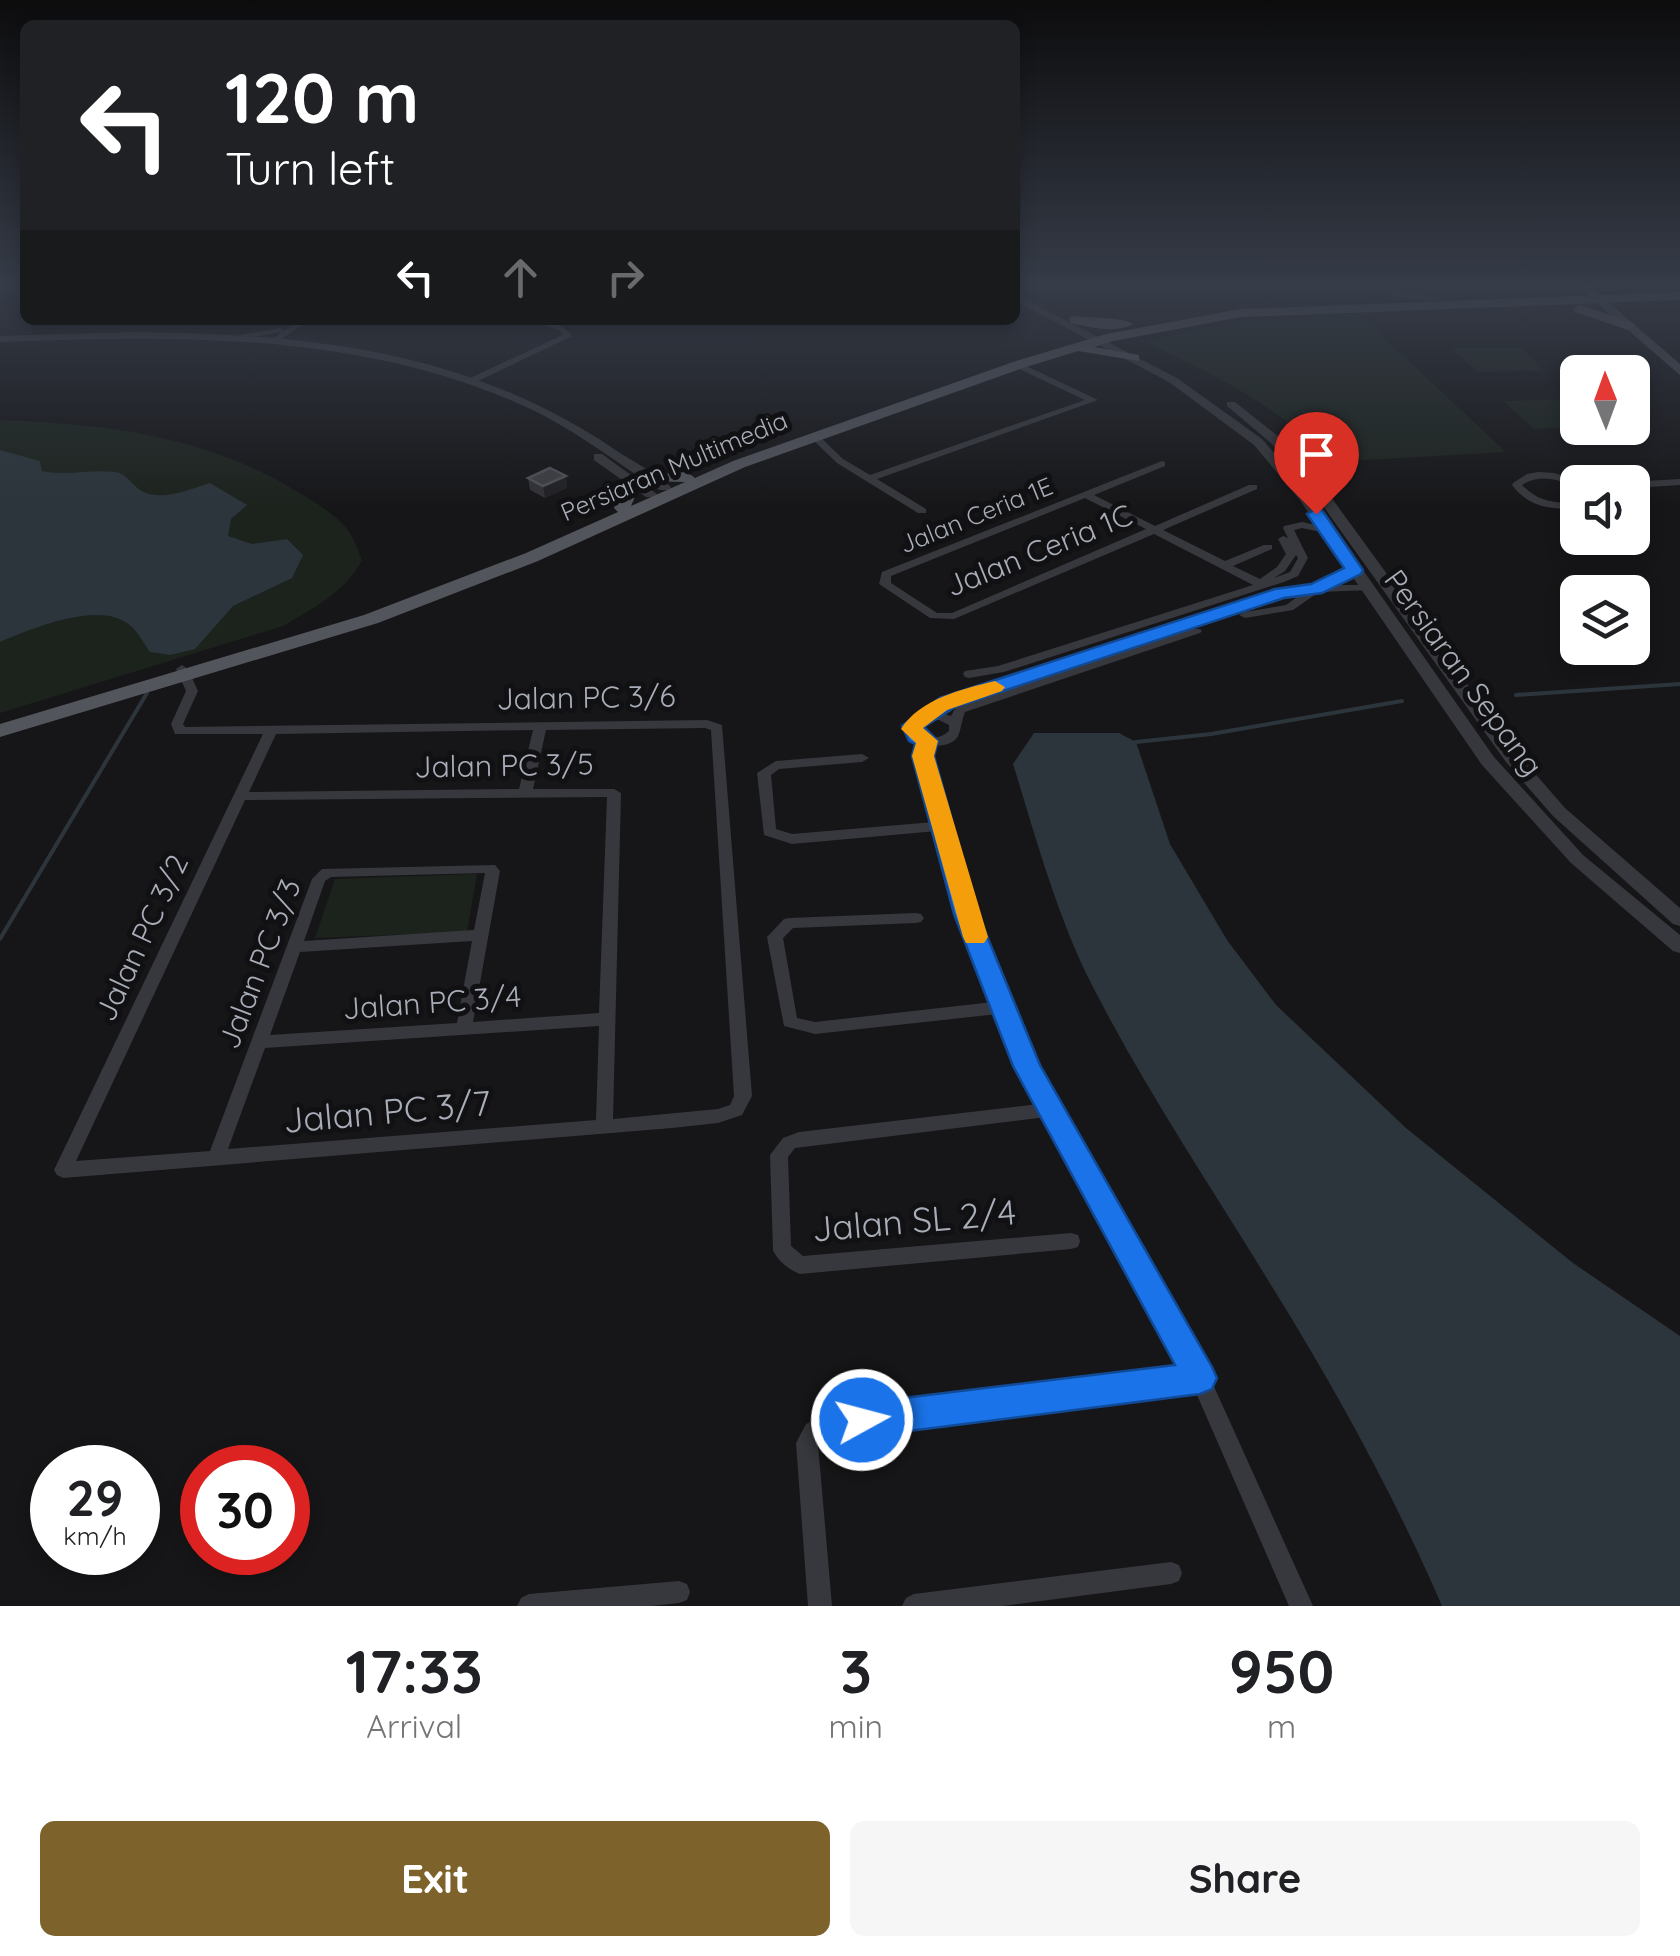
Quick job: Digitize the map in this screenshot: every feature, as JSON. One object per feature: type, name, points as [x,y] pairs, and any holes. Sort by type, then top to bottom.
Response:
[{"type":"main road","name":"Persiaran Multimedia","points":[[0,727],[186,678],[371,619],[490,574],[725,470],[1022,359]]},
{"type":"main road","name":"Persiaran Multimedia","points":[[0,727],[186,678],[525,553],[622,508],[649,486],[687,477],[731,458],[1022,359]]},
{"type":"street","points":[[344,359],[399,367],[509,406],[566,433],[649,486]]},
{"type":"street","points":[[385,359],[471,381],[528,402],[573,426],[649,486]]},
{"type":"street","points":[[471,381],[519,359]]},
{"type":"street","points":[[869,479],[1093,400],[1022,359]]},
{"type":"street","name":"Persiaran Sepang","points":[[1144,359],[1240,426],[1276,460],[1488,761],[1535,816],[1619,897],[1680,946]]},
{"type":"street","name":"Persiaran Sepang","points":[[1146,359],[1208,389],[1275,440],[1323,496],[1512,758],[1584,836],[1680,919]]},
{"type":"street","points":[[814,436],[840,461],[922,511]]},
{"type":"street","name":"Jalan Ceria 1E","points":[[884,579],[886,574],[1162,464]]},
{"type":"street","points":[[1560,480],[1536,475],[1522,478],[1517,484],[1522,493],[1536,501],[1560,506]]},
{"type":"street","points":[[1650,484],[1680,482]]},
{"type":"street","name":"Jalan Ceria 1C","points":[[884,579],[885,584],[934,616],[954,616],[1254,487]]},
{"type":"street","points":[[1088,495],[1257,586]]},
{"type":"street","points":[[1257,586],[1281,569],[1290,554],[1278,527],[1316,514]]},
{"type":"street","points":[[970,674],[1000,669],[1294,574],[1302,562],[1288,528],[1302,524],[1326,530]]},
{"type":"street","points":[[1223,566],[1268,547]]},
{"type":"street","points":[[1354,570],[1316,589],[1288,608],[1258,611],[960,710],[954,724],[956,732],[950,738],[927,741],[912,729],[947,702],[1282,593],[1316,589],[1367,588]]},
{"type":"street","points":[[1375,570],[1429,656],[1426,661],[1416,661]]},
{"type":"street","name":"Jalan PC 3/6","points":[[186,678],[177,724],[180,730],[707,724],[717,728],[743,1096],[736,1110],[718,1116]]},
{"type":"street","points":[[923,717],[941,716],[954,724]]},
{"type":"street","points":[[524,793],[540,726]]},
{"type":"street","name":"Jalan PC 3/2","points":[[63,1170],[272,729]]},
{"type":"street","points":[[927,741],[923,756],[966,914],[1027,1066],[1200,1378],[1301,1606]]},
{"type":"street","points":[[862,758],[776,764],[769,768],[764,773],[768,832],[792,839],[942,826]]},
{"type":"street","name":"Jalan PC 3/5","points":[[240,796],[614,793],[617,799],[604,1127]]},
{"type":"street","name":"Jalan PC 3/3","points":[[216,1158],[320,879],[327,872],[490,868],[493,871],[464,1028]]},
{"type":"street","points":[[916,918],[789,923],[775,937],[790,1022],[815,1028],[1003,1006]]},
{"type":"street","points":[[294,947],[482,935]]},
{"type":"street","name":"Jalan PC 3/4","points":[[260,1042],[608,1019]]},
{"type":"street","name":"Jalan SL 2/4","points":[[1051,1110],[800,1138],[789,1143],[779,1155],[782,1250],[800,1264],[1071,1241]]},
{"type":"street","name":"Jalan PC 3/7","points":[[63,1170],[718,1116]]},
{"type":"street","points":[[820,1606],[806,1444],[813,1431],[824,1425],[1200,1378]]},
{"type":"street","points":[[914,1606],[1172,1573]]},
{"type":"street","points":[[529,1606],[680,1592]]},
{"type":"shaded area","points":[[1180,359],[1406,359],[1506,452],[1333,462],[1289,423],[1225,382]]},
{"type":"shaded area","points":[[1463,359],[1532,359],[1544,371],[1477,372]]},
{"type":"shaded area","points":[[1560,399],[1560,428],[1534,429],[1503,401]]},
{"type":"shaded area","points":[[0,420],[118,430],[194,446],[230,459],[266,474],[327,511],[349,532],[362,560],[338,590],[283,626],[0,713]]},
{"type":"shaded area","points":[[0,450],[40,461],[42,471],[119,473],[148,494],[175,494],[210,483],[247,505],[231,519],[228,536],[252,544],[287,539],[303,555],[292,578],[233,606],[195,649],[170,655],[150,652],[131,626],[102,615],[66,619],[0,642]]},
{"type":"shaded area","points":[[1034,733],[1119,733],[1136,742],[1170,844],[1227,940],[1276,1005],[1406,1128],[1573,1263],[1680,1336],[1680,1606],[1442,1606],[1341,1403],[1156,1099],[1080,959],[1048,876],[1013,764]]},
{"type":"shaded area","points":[[477,874],[467,932],[315,938],[335,879]]},
{"type":"building","points":[[550,468],[566,476],[543,486],[528,478]]},
{"type":"waterway","points":[[1516,695],[1680,684]]},
{"type":"waterway","points":[[0,939],[147,693]]},
{"type":"waterway","points":[[1136,742],[1211,734],[1402,701]]},
{"type":"slow traffic","points":[[975,937],[923,756],[927,741],[916,736],[912,726],[939,706],[995,687]]},
{"type":"route","points":[[862,1420],[1200,1378],[1027,1066],[966,914],[923,756],[927,741],[916,736],[912,726],[947,702],[1282,593],[1316,589],[1354,570],[1316,514]]}]
